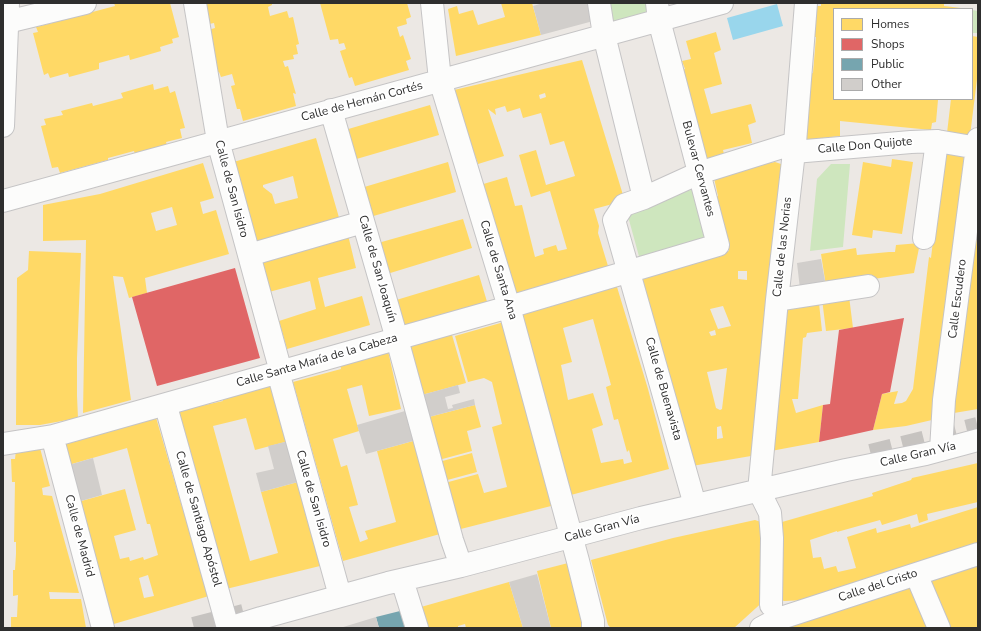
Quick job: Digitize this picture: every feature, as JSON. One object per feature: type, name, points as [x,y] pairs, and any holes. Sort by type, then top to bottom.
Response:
[{"type":"street","points":[[3,126],[7,12],[85,3]]},
{"type":"street","name":"Calle de San Isidro","points":[[195,3],[218,141],[340,596]]},
{"type":"street","name":"Calle de Santa Ana","points":[[432,3],[440,80],[509,307],[572,537],[594,626]]},
{"type":"street","points":[[598,3],[604,35],[644,198]]},
{"type":"street","name":"Calle de Hernán Cortés","points":[[3,201],[604,35],[658,12],[722,3]]},
{"type":"street","name":"Calle de las Norias","points":[[759,491],[777,300],[795,148],[806,3]]},
{"type":"street","name":"Bulevar Cervantes","points":[[630,272],[718,245],[658,12]]},
{"type":"street","name":"Calle de San Joaquín","points":[[331,110],[397,339],[452,540],[461,566]]},
{"type":"street","points":[[924,238],[937,141]]},
{"type":"street","name":"Calle Don Quijote","points":[[644,198],[699,173],[795,148],[937,141],[978,145]]},
{"type":"street","name":"Calle Escudero","points":[[941,450],[944,400],[978,145]]},
{"type":"street","name":"Calle de Buenavista","points":[[644,198],[624,205],[614,220],[695,505]]},
{"type":"street","points":[[249,255],[363,222]]},
{"type":"street","name":"Calle Santa María de la Cabeza","points":[[3,444],[53,436],[280,375],[397,339],[630,272]]},
{"type":"street","points":[[777,300],[868,286]]},
{"type":"street","name":"Calle de Santiago Apóstol","points":[[167,410],[228,628]]},
{"type":"street","name":"Calle Gran Vía","points":[[228,628],[340,596],[695,505],[941,450],[978,440]]},
{"type":"street","name":"Calle de Madrid","points":[[54,443],[103,628]]},
{"type":"street","points":[[759,491],[770,513],[772,538],[772,620]]},
{"type":"street","name":"Calle del Cristo","points":[[772,620],[978,554]]},
{"type":"street","points":[[916,574],[939,628]]},
{"type":"street","points":[[402,580],[417,628]]},
{"type":"green space","points":[[604,3],[651,3],[653,15],[607,25]]},
{"type":"green space","points":[[973,10],[978,11],[978,33],[973,33]]},
{"type":"green space","points":[[831,164],[850,164],[843,247],[810,251],[817,179]]},
{"type":"green space","points":[[694,189],[709,240],[640,260],[626,209]]},
{"type":"water","points":[[777,4],[783,26],[733,40],[727,18]]},
{"type":"building: Homes","points":[[114,3],[170,3],[179,37],[172,39],[173,43],[160,47],[161,51],[130,60],[129,55],[99,63],[99,69],[69,77],[68,73],[50,78],[48,73],[44,75],[33,33],[38,32],[36,27],[52,23],[51,18],[85,14],[115,6]]},
{"type":"building: Homes","points":[[204,3],[272,3],[272,5],[268,7],[270,16],[287,11],[289,18],[293,17],[299,44],[296,45],[298,54],[293,55],[294,59],[283,61],[285,67],[288,66],[296,94],[293,93],[296,106],[243,121],[240,109],[237,109],[231,86],[235,85],[232,74],[221,77],[219,72],[214,73],[208,30],[215,28],[214,23],[209,24]]},
{"type":"building: Homes","points":[[320,3],[407,3],[411,17],[406,19],[407,24],[397,27],[400,37],[403,35],[411,59],[406,61],[409,70],[355,86],[352,77],[349,78],[340,51],[346,49],[344,43],[339,44],[338,39],[330,40]]},
{"type":"building: Homes","points":[[501,3],[532,3],[541,35],[456,56],[448,9],[457,6],[459,14],[473,10],[478,25],[505,17]]},
{"type":"building: Homes","points":[[821,3],[944,3],[944,6],[961,8],[833,8],[833,100],[938,100],[936,122],[932,123],[931,130],[840,121],[840,136],[805,140],[809,74],[813,73],[816,37],[813,37],[815,6],[821,6]]},
{"type":"building: Homes","points":[[716,32],[721,50],[714,53],[722,84],[704,89],[711,114],[751,104],[756,122],[748,125],[752,143],[723,150],[725,158],[703,164],[679,71],[685,69],[682,61],[691,59],[686,41]]},
{"type":"building: Homes","points":[[973,36],[978,37],[978,71],[970,136],[947,133],[951,100],[973,100]]},
{"type":"building: Homes","points":[[582,60],[623,195],[620,202],[594,209],[599,226],[598,233],[608,266],[511,295],[480,185],[507,177],[515,206],[522,205],[535,257],[544,254],[543,249],[556,245],[558,251],[567,249],[550,191],[531,197],[519,155],[536,150],[546,185],[575,176],[564,141],[550,145],[541,113],[523,118],[520,108],[507,112],[505,106],[495,109],[496,115],[488,109],[504,156],[478,164],[454,90]],"holes":[[[545,93],[546,97],[540,99],[539,95]]]},
{"type":"building: Homes","points":[[153,84],[154,90],[168,86],[170,93],[175,91],[185,128],[180,129],[182,138],[166,142],[167,145],[135,154],[134,151],[108,158],[108,160],[60,173],[58,167],[52,168],[41,126],[46,125],[44,119],[63,115],[61,111],[92,103],[93,106],[123,98],[121,93]]},
{"type":"building: Homes","points":[[430,105],[439,135],[353,160],[345,130]]},
{"type":"building: Homes","points":[[316,138],[340,221],[252,245],[230,163]],"holes":[[[293,176],[298,198],[275,204],[272,194],[263,187],[263,185]]]},
{"type":"building: Homes","points":[[944,146],[965,149],[932,420],[906,426],[873,430],[882,394],[898,391],[894,404],[902,403],[906,401],[913,389],[929,257],[931,258]]},
{"type":"building: Homes","points":[[892,159],[913,162],[902,234],[873,230],[872,238],[852,235],[863,162],[891,167]]},
{"type":"building: Homes","points":[[767,160],[770,163],[775,162],[781,164],[782,182],[751,456],[692,466],[641,277],[729,251],[714,197],[718,196],[714,178]],"holes":[[[738,271],[747,271],[747,280],[738,279]],[[723,306],[731,326],[718,329],[710,309]],[[715,330],[716,335],[711,336],[709,332]],[[727,368],[722,409],[720,410],[716,408],[707,372]],[[721,426],[723,438],[717,439],[717,427]]]},
{"type":"building: Homes","points":[[448,162],[456,192],[370,217],[361,188]]},
{"type":"building: Homes","points":[[203,163],[214,198],[200,202],[203,214],[216,210],[229,254],[145,278],[147,293],[129,298],[123,277],[113,276],[131,400],[83,413],[86,240],[43,241],[43,205],[100,194]],"holes":[[[172,207],[177,225],[156,231],[151,213]]]},
{"type":"building: Homes","points":[[978,194],[978,409],[954,413],[948,404]]},
{"type":"building: Homes","points":[[463,219],[472,248],[387,274],[378,243]]},
{"type":"building: Homes","points":[[348,235],[356,268],[318,278],[325,307],[362,296],[370,325],[287,349],[279,321],[316,309],[310,281],[269,292],[260,258]]},
{"type":"building: Homes","points":[[920,243],[914,273],[826,286],[821,254],[856,248],[857,255],[895,252],[896,245]]},
{"type":"building: Homes","points":[[29,251],[81,253],[77,358],[78,418],[40,425],[16,425],[17,278],[28,270]]},
{"type":"building: Homes","points":[[479,275],[488,305],[401,330],[393,301]]},
{"type":"building: Homes","points":[[617,287],[648,389],[669,469],[567,496],[518,313]],"holes":[[[593,319],[611,385],[606,387],[614,420],[618,419],[627,452],[629,450],[632,462],[624,464],[623,459],[601,463],[592,429],[603,425],[593,393],[568,400],[561,365],[572,362],[563,328]]]},
{"type":"building: Homes","points":[[818,294],[822,331],[807,333],[806,337],[803,338],[798,399],[792,399],[796,413],[823,405],[819,442],[771,451],[782,302]]},
{"type":"building: Homes","points":[[849,296],[853,328],[826,331],[822,299]]},
{"type":"building: Homes","points":[[504,322],[555,505],[453,531],[441,484],[478,474],[484,493],[507,487],[492,427],[502,424],[492,382],[484,378],[468,382],[455,336]]},
{"type":"building: Homes","points":[[452,335],[466,383],[418,396],[404,347]]},
{"type":"building: Homes","points":[[388,351],[401,409],[369,416],[362,385],[347,389],[359,431],[333,439],[341,467],[347,465],[358,505],[349,507],[360,542],[368,539],[365,531],[396,522],[377,451],[413,441],[440,534],[343,561],[293,382],[341,369],[340,363]]},
{"type":"building: Homes","points":[[274,382],[289,441],[255,450],[246,418],[213,426],[250,561],[278,553],[261,492],[298,482],[320,566],[222,590],[174,412],[223,401],[221,396]]},
{"type":"building: Homes","points":[[475,405],[481,427],[467,431],[472,451],[435,461],[425,418]]},
{"type":"building: Homes","points":[[155,414],[209,596],[107,626],[74,503],[125,489],[136,530],[114,536],[120,559],[129,557],[130,561],[143,557],[144,560],[158,555],[150,524],[147,524],[127,448],[65,466],[58,444]],"holes":[[[148,575],[154,596],[144,598],[139,578]]]},
{"type":"building: Homes","points":[[40,448],[50,486],[42,488],[43,495],[52,496],[79,593],[49,592],[50,599],[81,599],[86,628],[11,628],[11,617],[17,617],[18,595],[13,596],[13,570],[15,570],[16,542],[14,542],[15,482],[12,482],[11,459],[15,459],[16,450]]},
{"type":"building: Homes","points":[[472,453],[477,472],[440,482],[435,463]]},
{"type":"building: Homes","points":[[978,463],[978,502],[927,514],[928,520],[919,523],[917,514],[882,525],[880,520],[837,531],[810,540],[813,558],[821,557],[824,569],[836,566],[838,572],[856,568],[847,537],[876,528],[877,533],[910,524],[911,528],[978,507],[978,546],[806,600],[784,601],[780,599],[775,524],[873,496],[872,493],[911,480],[912,478]]},
{"type":"building: Homes","points":[[755,520],[767,524],[767,598],[734,628],[611,628],[608,625],[591,560],[673,538]]},
{"type":"building: Homes","points":[[572,562],[588,628],[551,628],[537,571]]},
{"type":"building: Homes","points":[[978,563],[978,628],[944,628],[927,578]]},
{"type":"building: Homes","points":[[509,582],[523,628],[466,628],[465,624],[458,626],[458,628],[427,628],[421,607]]},
{"type":"building: Homes","points":[[912,585],[927,628],[787,628],[787,624]]},
{"type":"building: Shops","points":[[235,268],[260,358],[157,386],[132,297]]},
{"type":"building: Shops","points":[[904,318],[890,392],[882,394],[873,430],[819,442],[823,405],[830,404],[839,330]]},
{"type":"building: Public","points":[[400,611],[405,628],[379,628],[376,617]]},
{"type":"building: Other","points":[[543,3],[594,3],[597,20],[541,35],[533,6]]},
{"type":"building: Other","points":[[821,259],[826,286],[800,289],[797,263]]},
{"type":"building: Other","points":[[458,385],[460,393],[445,397],[448,409],[453,408],[452,405],[474,399],[475,405],[425,418],[418,396]]},
{"type":"building: Other","points":[[405,411],[413,441],[366,454],[357,425]]},
{"type":"building: Other","points":[[289,441],[298,482],[261,492],[256,473],[274,469],[268,446]]},
{"type":"building: Other","points":[[93,458],[102,495],[74,503],[65,466]]},
{"type":"building: Other","points":[[537,574],[551,628],[523,628],[509,582]]},
{"type":"building: Other","points":[[376,617],[379,628],[340,628]]},
{"type":"tunnel","points":[[871,455],[978,428]]},
{"type":"tunnel","points":[[194,628],[244,615]]}]
